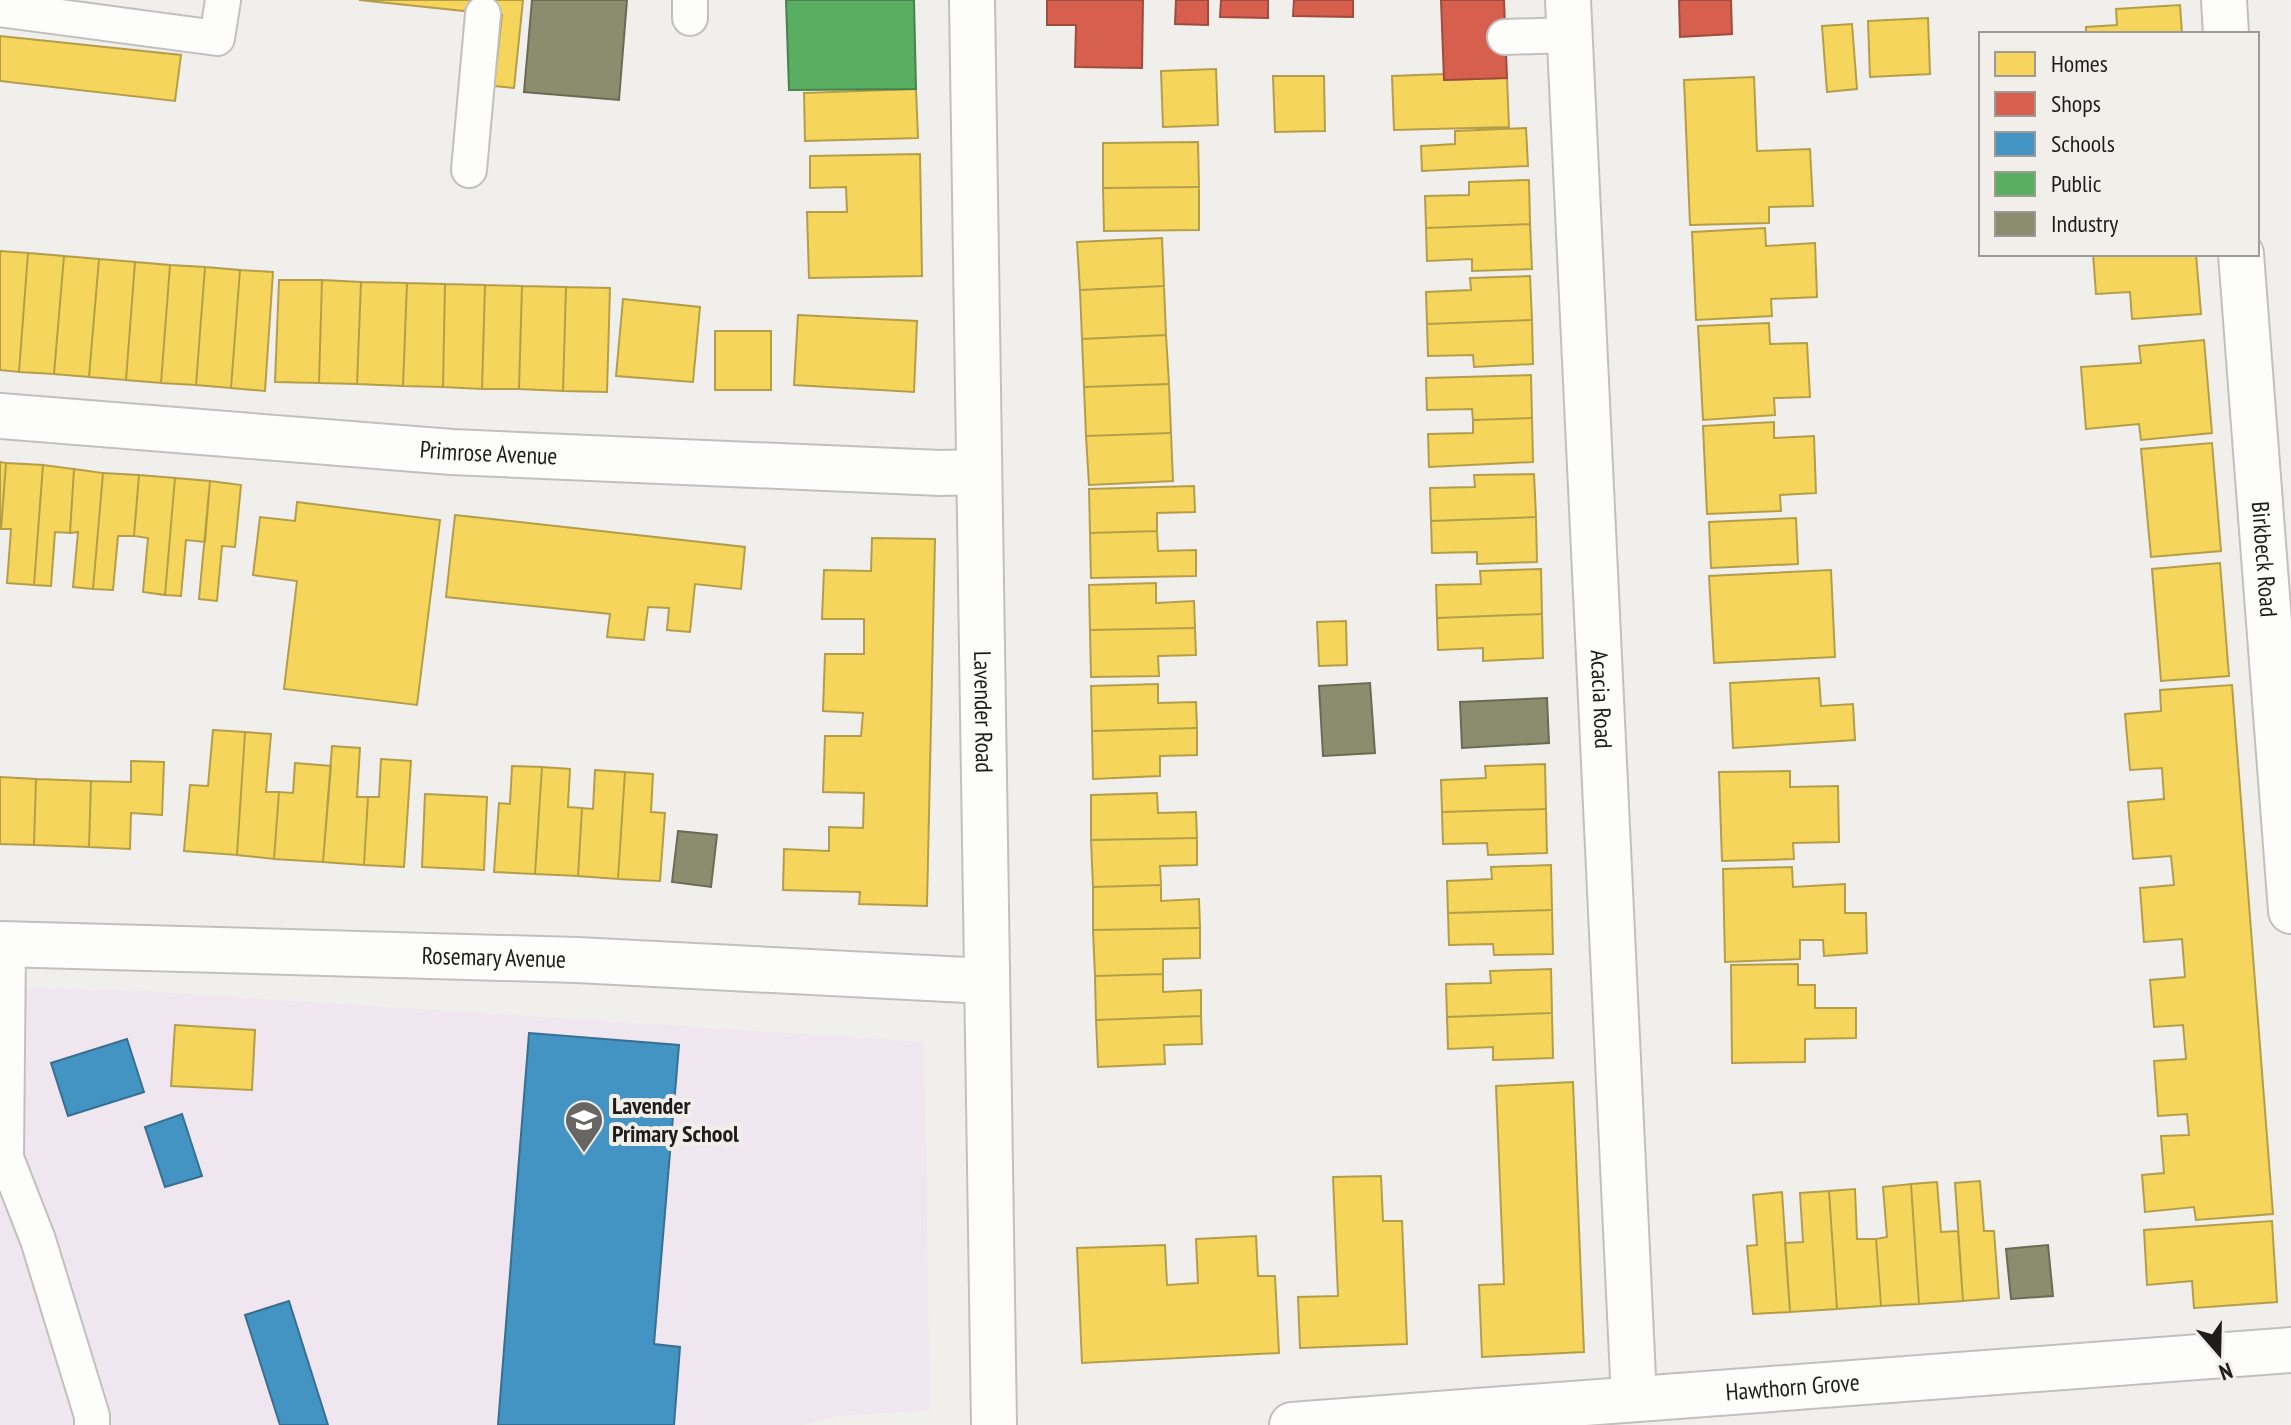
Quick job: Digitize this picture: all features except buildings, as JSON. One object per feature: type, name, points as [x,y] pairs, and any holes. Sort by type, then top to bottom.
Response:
[{"type":"street","name":"Lavender Road","points":[[972,0],[994,1425]]},
{"type":"street","points":[[2224,0],[2226,32]]},
{"type":"street","name":"Acacia Road","points":[[1568,18],[1634,1399]]},
{"type":"street","name":"Birkbeck Road","points":[[2241,256],[2291,911]]},
{"type":"street","name":"Primrose Avenue","points":[[0,416],[452,452],[941,473],[978,472]]},
{"type":"street","name":"Rosemary Avenue","points":[[4,944],[577,960],[986,981]]},
{"type":"street","name":"Hawthorn Grove","points":[[1292,1425],[2291,1350]]},
{"type":"lane","points":[[0,9],[217,38],[223,0]]},
{"type":"lane","points":[[469,170],[483,14]]},
{"type":"lane","points":[[1505,37],[1568,18]]},
{"type":"lane","points":[[4,944],[6,1158],[38,1240],[92,1416],[92,1425]]},
{"type":"shaded area","name":"Lavender Primary School","points":[[0,987],[139,991],[924,1042],[930,1410],[838,1416],[801,1425],[0,1425]]},
{"type":"place","name":"Lavender Primary School","points":[[584,1154]]}]
